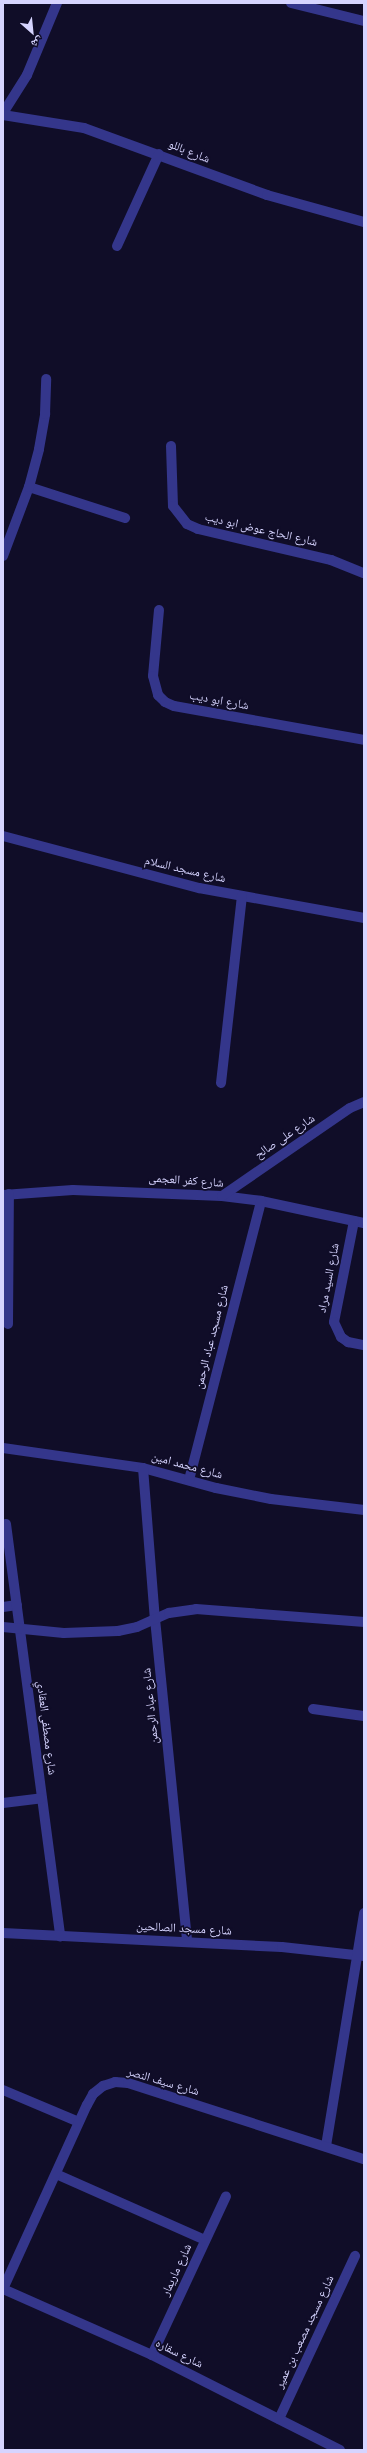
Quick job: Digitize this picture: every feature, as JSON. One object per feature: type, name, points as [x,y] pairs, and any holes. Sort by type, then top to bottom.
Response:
[{"type":"street","points":[[3,114],[30,68],[57,3]]},
{"type":"street","points":[[291,3],[329,8],[364,21]]},
{"type":"street","name":"شارع باللو","points":[[3,114],[84,128],[159,154],[267,195],[364,222]]},
{"type":"street","points":[[117,246],[159,154]]},
{"type":"street","points":[[3,556],[29,487],[40,449],[45,414],[46,379]]},
{"type":"street","name":"شارع الحاج عوض ابو ديب","points":[[171,446],[173,506],[187,524],[198,529],[330,560],[364,573]]},
{"type":"street","points":[[29,487],[125,518]]},
{"type":"street","name":"شارع ابو ديب","points":[[159,610],[153,676],[158,695],[165,702],[174,706],[364,740]]},
{"type":"street","name":"شارع مسجد السلام","points":[[3,836],[156,877],[242,896],[364,918]]},
{"type":"street","points":[[221,1083],[242,896]]},
{"type":"street","name":"شارع على صالح","points":[[222,1196],[350,1108],[364,1102]]},
{"type":"street","name":"شارع كفر العجمى","points":[[6,1194],[73,1190],[222,1196],[260,1201],[359,1222]]},
{"type":"street","points":[[6,1194],[8,1324]]},
{"type":"street","name":"شارع مسجد عباد الرحمن","points":[[189,1480],[260,1201]]},
{"type":"street","name":"شارع السيد مراد","points":[[359,1222],[334,1322],[342,1337],[348,1342],[364,1345]]},
{"type":"street","name":"شارع محمد امين","points":[[3,1448],[144,1468],[271,1499],[364,1510]]},
{"type":"street","name":"شارع عباد الرحمن","points":[[144,1468],[155,1619],[187,1942]]},
{"type":"street","name":"شارع مصطفى العقادي","points":[[6,1524],[6,1536],[17,1605],[60,1936]]},
{"type":"street","points":[[3,1607],[17,1605]]},
{"type":"street","points":[[3,1627],[64,1633],[118,1631],[137,1627],[179,1610],[196,1609],[364,1622]]},
{"type":"street","points":[[313,1709],[364,1716]]},
{"type":"street","points":[[3,1803],[42,1798]]},
{"type":"street","points":[[326,2146],[360,1955],[364,1913]]},
{"type":"street","name":"شارع مسجد الصالحين","points":[[3,1933],[187,1942],[360,1955]]},
{"type":"street","name":"شارع سيف النصر","points":[[3,2289],[93,2094],[115,2082],[128,2083],[364,2159]]},
{"type":"street","points":[[3,2090],[79,2122]]},
{"type":"street","points":[[56,2174],[205,2240]]},
{"type":"street","name":"شارع ماريمار","points":[[152,2355],[226,2196]]},
{"type":"street","name":"شارع مسجد مصعب بن عمير","points":[[279,2419],[355,2256]]},
{"type":"street","name":"شارع سقاره","points":[[3,2289],[152,2355],[340,2450]]}]
